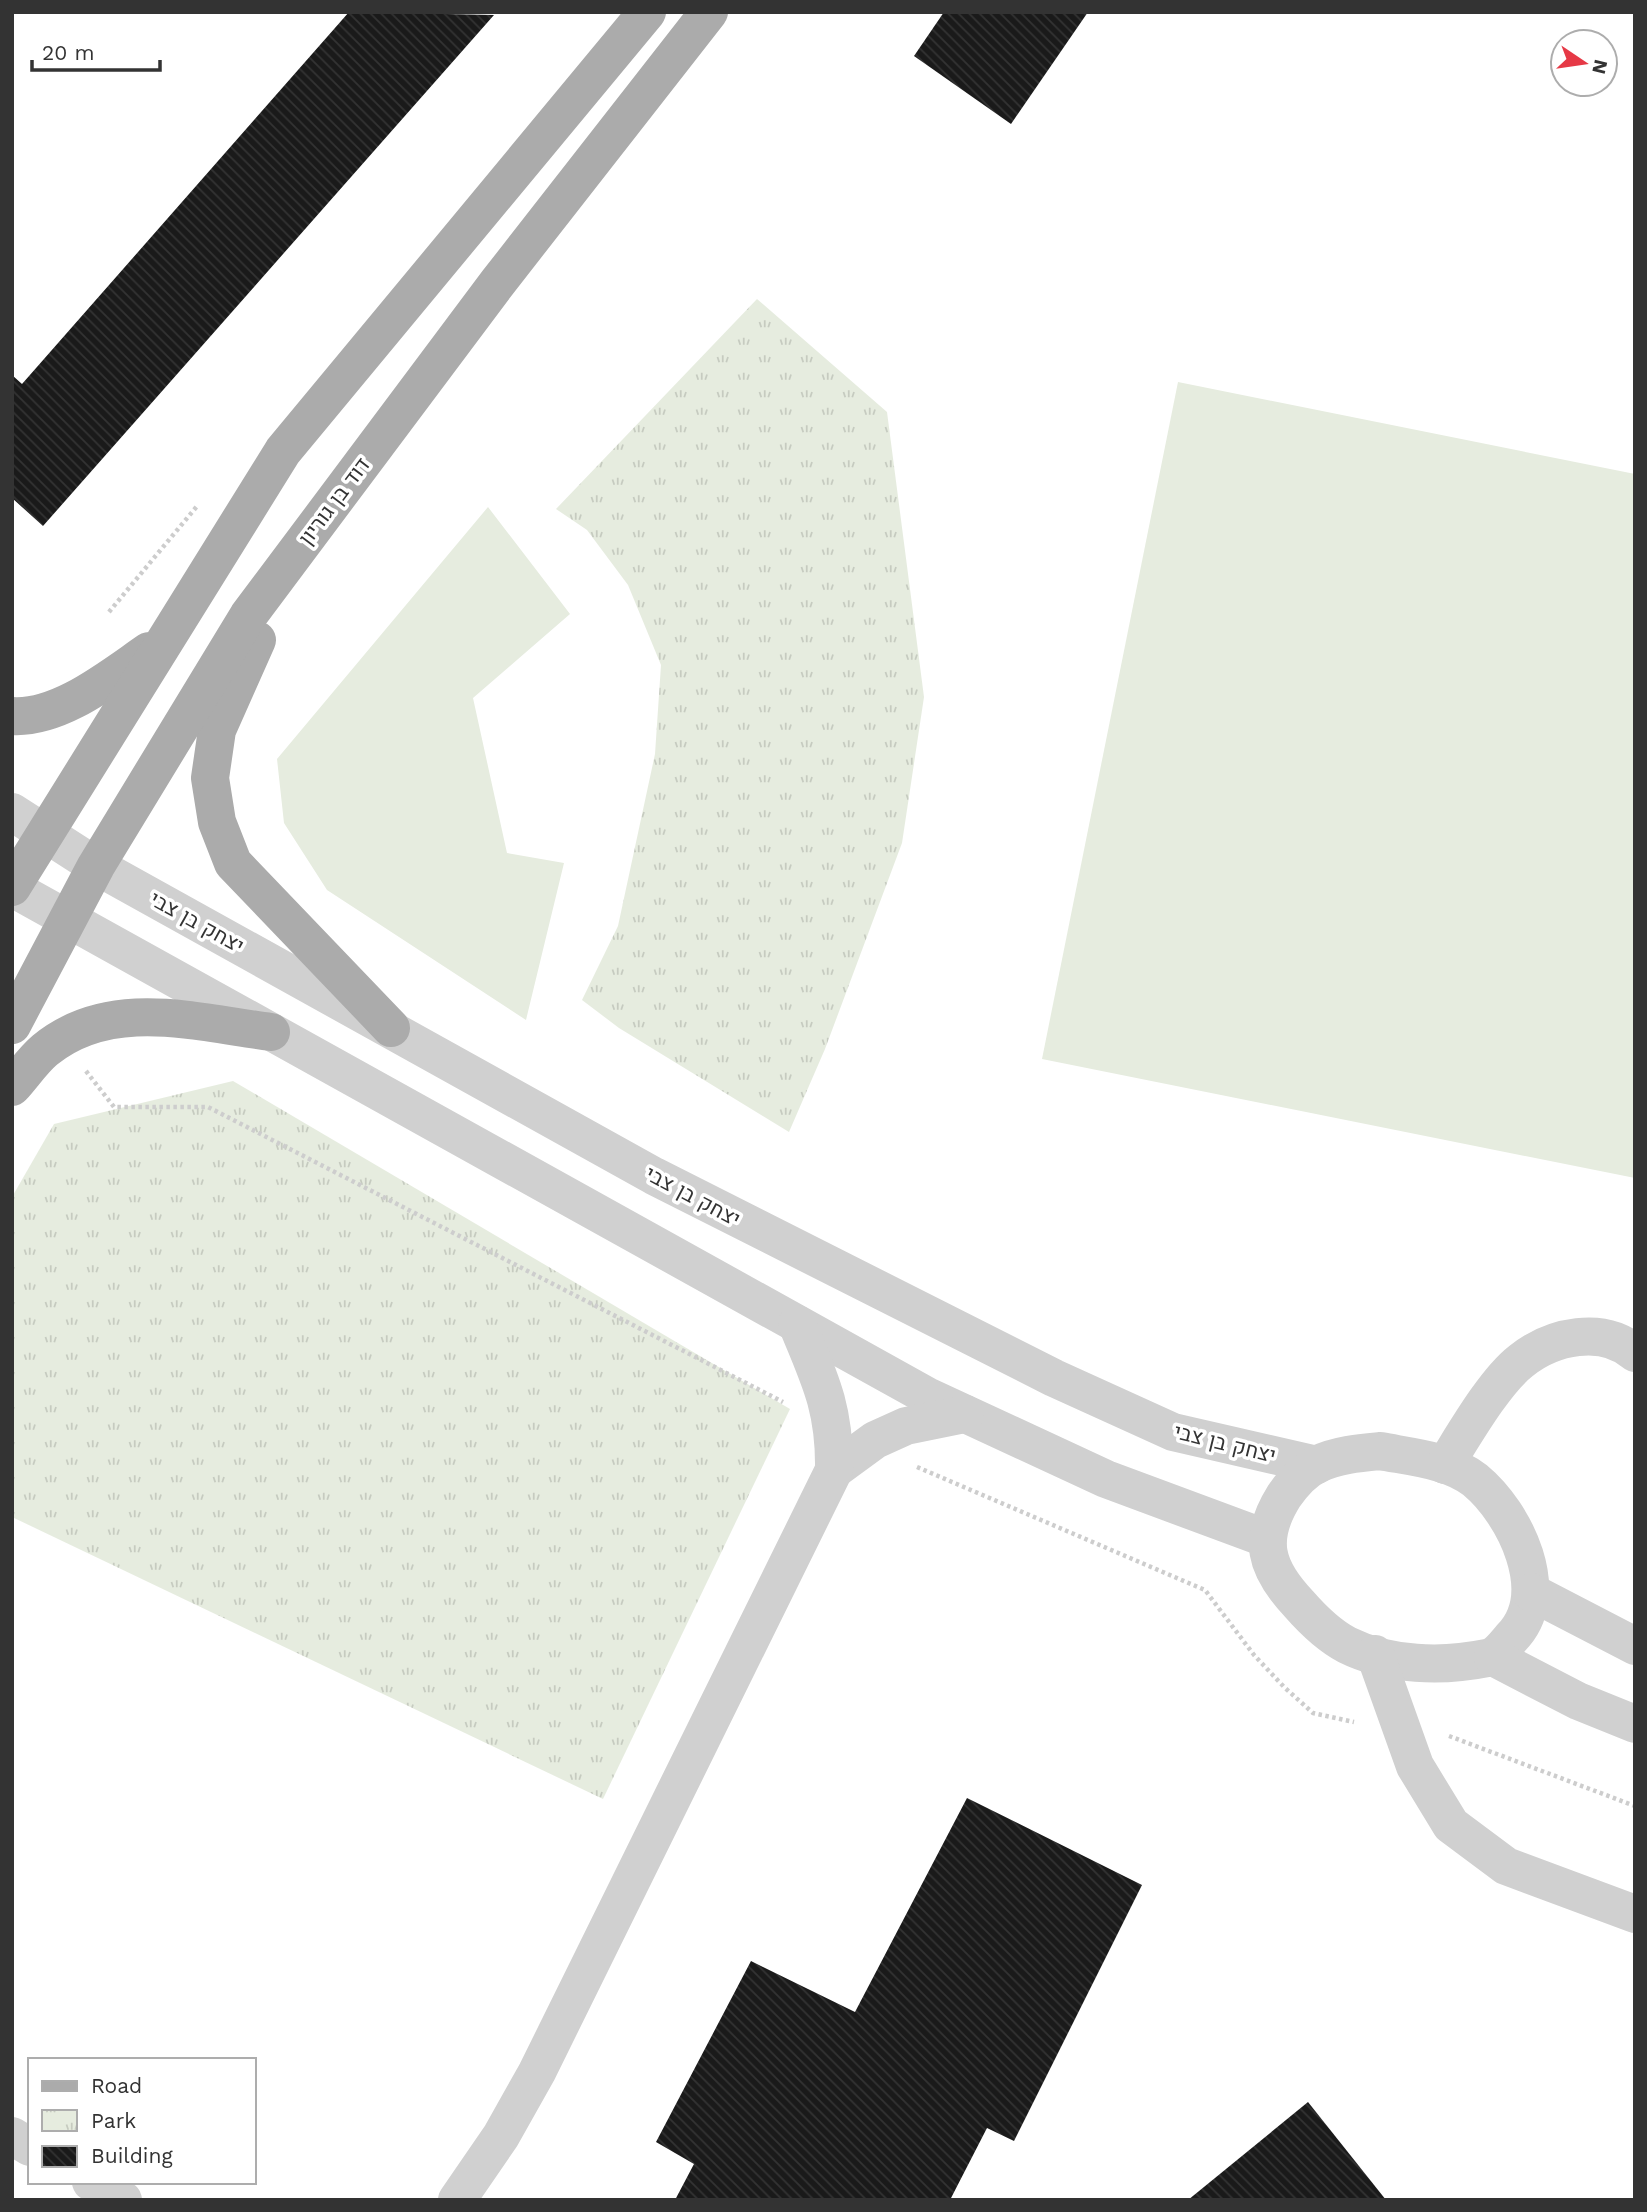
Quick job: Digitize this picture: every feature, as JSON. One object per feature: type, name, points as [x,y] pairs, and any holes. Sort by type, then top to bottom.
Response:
[{"type":"main road","points":[[12,888],[162,642],[283,451],[647,12]]},
{"type":"main road","name":"דוד בן גוריון","points":[[12,1025],[65,919],[248,616],[498,282],[709,12]]},
{"type":"main road","points":[[300,545],[216,730],[211,778],[217,822],[233,863],[391,1028]]},
{"type":"main road","points":[[12,716],[27,717],[88,694],[162,642]]},
{"type":"main road","points":[[12,1087],[45,1050],[84,1027],[121,1016],[271,1032]]},
{"type":"street","name":"יצחק בן צבי","points":[[12,812],[96,866],[654,1176],[1054,1378],[1173,1432],[1317,1465]]},
{"type":"street","points":[[12,888],[965,1415],[1106,1479],[1265,1538]]},
{"type":"street","points":[[457,2200],[501,2136],[537,2072],[834,1470],[835,1432],[824,1387],[797,1324]]},
{"type":"street","points":[[1445,1465],[1479,1412],[1521,1361],[1560,1340],[1596,1334],[1635,1353]]},
{"type":"street","points":[[834,1470],[868,1445],[906,1426],[965,1415]]},
{"type":"street","points":[[1380,1451],[1445,1465],[1474,1479],[1505,1511],[1523,1549],[1531,1592],[1519,1631],[1493,1657],[1455,1665],[1414,1662],[1376,1654],[1348,1645],[1318,1626],[1286,1591],[1269,1558],[1265,1538],[1275,1510],[1294,1481],[1317,1465],[1349,1454],[1380,1451]]},
{"type":"street","points":[[1531,1592],[1635,1646]]},
{"type":"street","points":[[1376,1654],[1415,1766],[1451,1825],[1506,1866],[1635,1914]]},
{"type":"street","points":[[1493,1657],[1578,1701],[1635,1724]]},
{"type":"street","points":[[12,2137],[28,2146]]},
{"type":"path","points":[[62,1041],[114,1107],[208,1107],[757,1388]]},
{"type":"path","points":[[868,1445],[1205,1590],[1254,1655],[1313,1713],[1402,1732],[1437,1734],[1463,1740],[1492,1754],[1635,1806]]},
{"type":"green space","points":[[757,299],[887,412],[924,697],[902,843],[825,1049],[789,1132],[619,1028],[582,1000],[618,926],[655,754],[661,665],[628,585],[587,530],[556,509]]},
{"type":"green space","points":[[1178,382],[1635,474],[1635,1178],[1042,1059]]},
{"type":"green space","points":[[488,507],[570,614],[473,698],[507,853],[564,863],[526,1020],[327,890],[284,823],[277,759]]},
{"type":"green space","points":[[233,1081],[790,1409],[603,1799],[12,1517],[12,1197],[54,1124]]},
{"type":"building","points":[[349,12],[494,15],[43,526],[12,498],[12,375],[22,384]]},
{"type":"building","points":[[944,12],[1088,12],[1011,124],[914,56]]},
{"type":"building","points":[[967,1798],[1142,1885],[1014,2141],[987,2128],[950,2200],[675,2200],[694,2164],[656,2142],[751,1961],[855,2012]]},
{"type":"building","points":[[1308,2102],[1386,2200],[1188,2200]]}]
